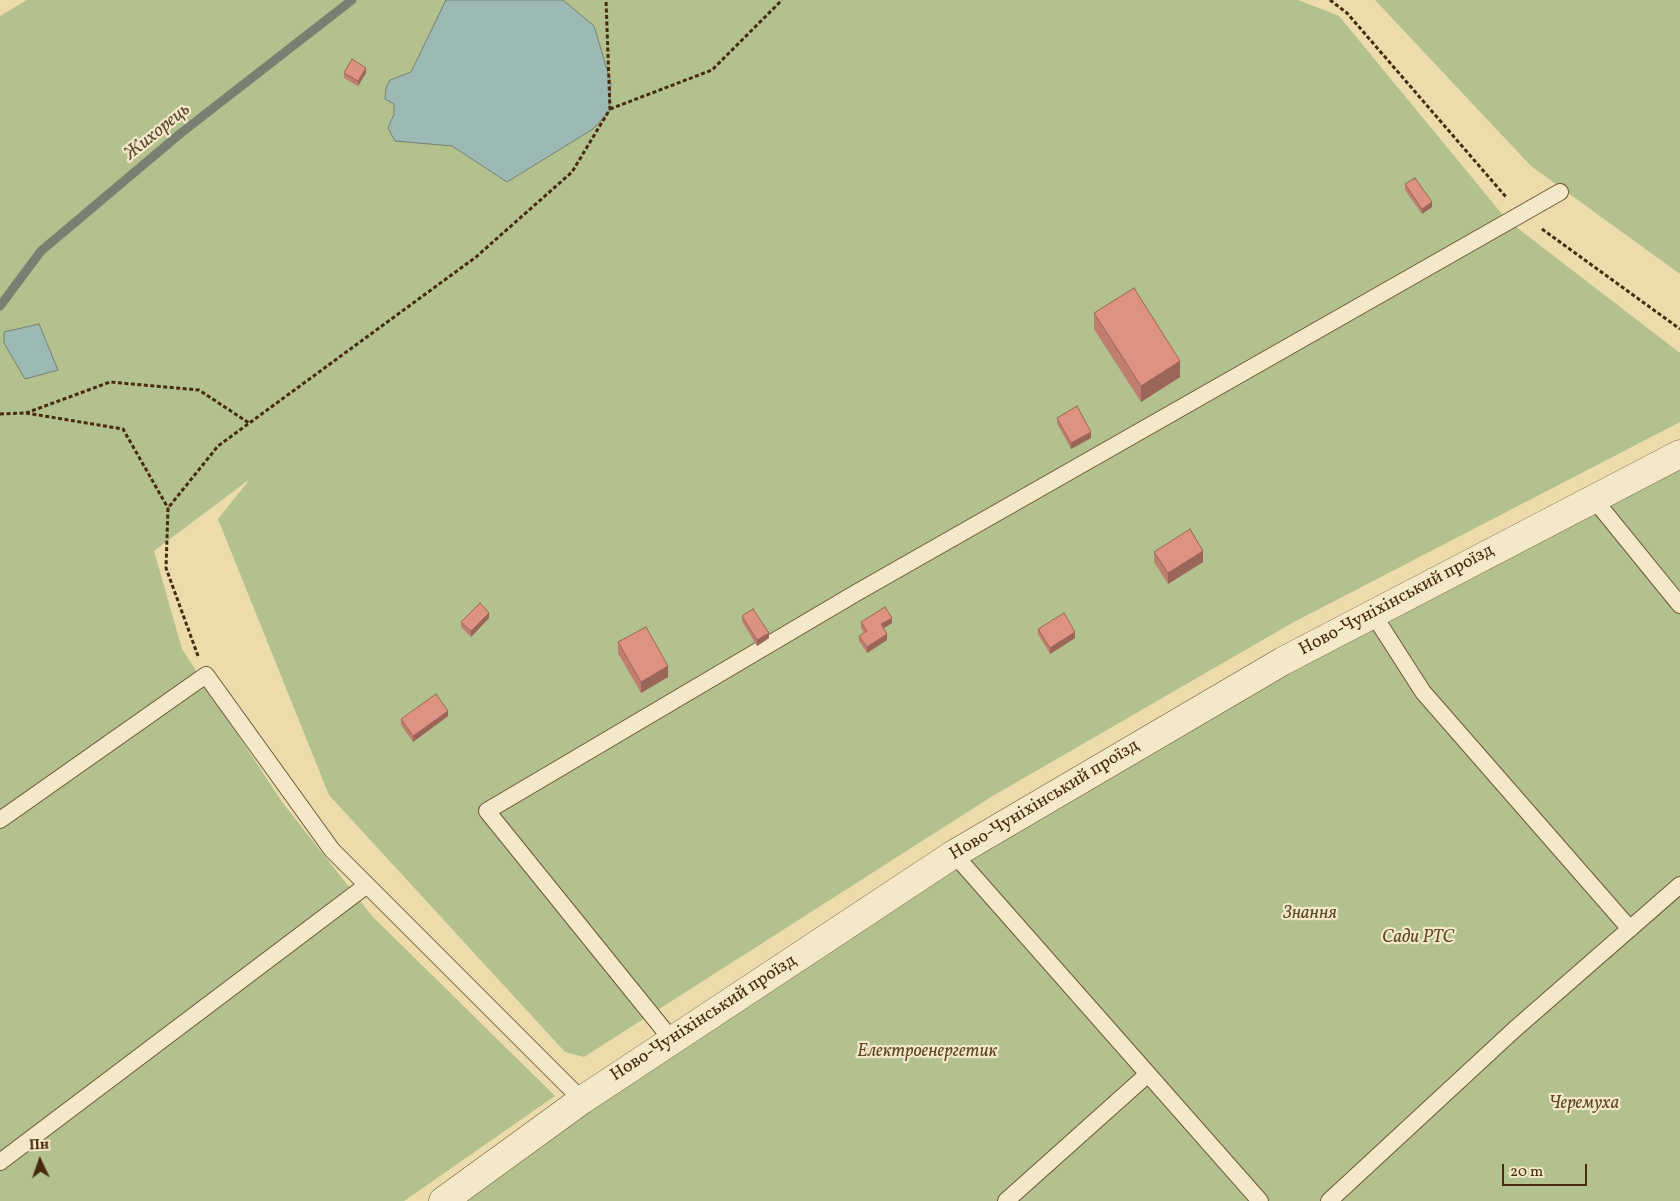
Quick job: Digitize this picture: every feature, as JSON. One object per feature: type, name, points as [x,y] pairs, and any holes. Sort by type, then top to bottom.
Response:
[{"type":"street","name":"Ново-Чуніхінський проїзд","points":[[443,1201],[582,1100],[954,854],[1283,661],[1680,454]]},
{"type":"lane","points":[[672,1040],[487,811],[865,588],[1560,192]]},
{"type":"lane","points":[[1593,498],[1680,605]]},
{"type":"lane","points":[[1373,614],[1423,692],[1630,929]]},
{"type":"lane","points":[[0,820],[206,675],[332,850],[582,1100]]},
{"type":"lane","points":[[954,854],[1260,1201]]},
{"type":"lane","points":[[0,1162],[367,885]]},
{"type":"lane","points":[[1328,1201],[1515,1029],[1680,885]]},
{"type":"lane","points":[[1006,1201],[1148,1074]]},
{"type":"path","points":[[168,508],[218,446],[476,257],[572,172],[610,109],[606,0]]},
{"type":"path","points":[[610,109],[712,70],[782,0]]},
{"type":"path","points":[[1330,0],[1347,13],[1521,214],[1680,329]]},
{"type":"path","points":[[26,413],[110,382],[200,390],[249,423]]},
{"type":"path","points":[[0,414],[26,413],[124,429],[168,508],[166,568],[206,675]]},
{"type":"green space","points":[[27,0],[1298,0],[1339,16],[1507,220],[1680,353],[1680,422],[1292,623],[991,797],[584,1057],[565,1052],[329,795],[218,519],[250,479],[154,551],[182,649],[282,802],[372,916],[555,1096],[404,1201],[0,1201],[0,16]]},
{"type":"green space","points":[[1375,0],[1680,0],[1680,274],[1531,166]]},
{"type":"green space","name":"Сади РТС","points":[[1680,460],[1680,1201],[459,1201],[954,854]]},
{"type":"water","points":[[446,0],[563,0],[594,26],[611,83],[609,112],[593,129],[507,182],[452,146],[395,141],[388,128],[394,114],[394,104],[385,99],[386,88],[390,80],[411,72]]},
{"type":"water","points":[[39,324],[58,370],[25,379],[4,343],[4,332]]},
{"type":"building","points":[[352,59],[366,68],[358,81],[344,73]]},
{"type":"building","points":[[1415,178],[1432,202],[1422,209],[1405,184]]},
{"type":"building","points":[[1134,288],[1180,361],[1141,386],[1094,313]]},
{"type":"building","points":[[1077,406],[1091,432],[1071,443],[1057,418]]},
{"type":"building","points":[[1190,529],[1203,551],[1168,573],[1154,552]]},
{"type":"building","points":[[480,603],[489,613],[471,631],[461,622]]},
{"type":"building","points":[[885,607],[892,618],[881,624],[887,634],[867,647],[859,636],[867,631],[861,622]]},
{"type":"building","points":[[753,609],[769,633],[757,640],[742,616]]},
{"type":"building","points":[[1064,613],[1075,632],[1050,648],[1038,629]]},
{"type":"building","points":[[646,627],[668,666],[641,682],[618,642]]},
{"type":"building","points":[[436,694],[448,711],[413,736],[401,719]]},
{"type":"waterway","name":"Жихорець","points":[[0,306],[41,251],[181,133],[352,0]]},
{"type":"park label","name":"Знання","points":[[1310,915]]},
{"type":"park label","name":"Електроенергетик","points":[[927,1053]]},
{"type":"park label","name":"Черемуха","points":[[1584,1105]]}]
